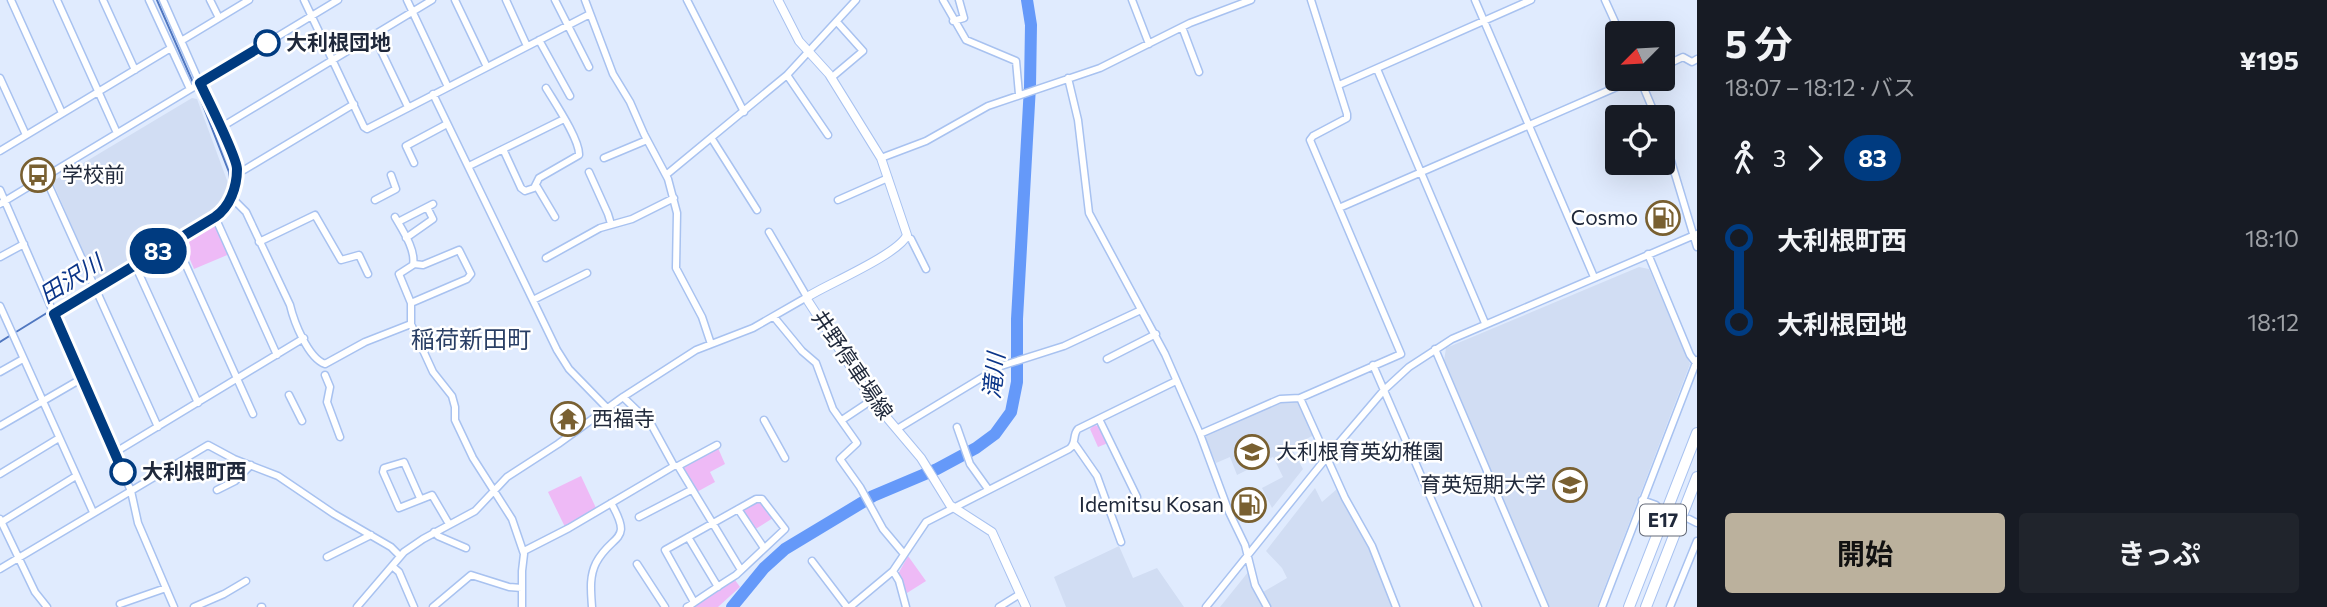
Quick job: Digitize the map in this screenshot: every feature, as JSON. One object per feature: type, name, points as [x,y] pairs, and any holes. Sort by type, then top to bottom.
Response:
[{"type":"highway","name":"E17","points":[[1629,607],[1697,433]]},
{"type":"highway","name":"E17","points":[[1646,607],[1697,477]]},
{"type":"main road","points":[[778,0],[797,38],[831,78],[881,158],[907,237]]},
{"type":"main road","name":"井野停車場線","points":[[907,237],[854,273],[807,297],[872,400],[926,464],[952,508],[992,532],[1026,607]]},
{"type":"street","points":[[11,0],[62,113]]},
{"type":"street","points":[[57,0],[117,133]]},
{"type":"street","points":[[103,0],[135,69]]},
{"type":"street","points":[[149,0],[190,89]]},
{"type":"street","points":[[54,314],[215,217],[226,208],[231,197],[237,170],[163,0]]},
{"type":"street","points":[[210,0],[219,18]]},
{"type":"street","points":[[181,41],[250,0]]},
{"type":"street","points":[[304,0],[367,129],[590,13]]},
{"type":"street","points":[[2,203],[338,0]]},
{"type":"street","points":[[407,0],[448,87]]},
{"type":"street","points":[[220,128],[432,0]]},
{"type":"street","points":[[455,0],[487,67]]},
{"type":"street","points":[[506,0],[527,46]]},
{"type":"street","points":[[555,0],[589,67]]},
{"type":"street","points":[[585,0],[614,77],[630,102],[666,175],[677,213],[676,268],[702,317],[711,344]]},
{"type":"street","points":[[687,0],[744,112]]},
{"type":"street","points":[[666,175],[787,75],[856,0]]},
{"type":"street","points":[[943,0],[966,40],[1014,60],[1018,68],[1020,94]]},
{"type":"street","points":[[953,21],[964,18],[959,0]]},
{"type":"street","points":[[1132,0],[1149,44]]},
{"type":"street","points":[[881,158],[926,141],[988,106],[1100,68],[1182,27],[1251,0]]},
{"type":"street","points":[[1200,434],[1280,399],[1300,398],[1401,354],[1310,140],[1347,118],[1311,0]]},
{"type":"street","points":[[1475,0],[1594,277]]},
{"type":"street","points":[[1339,85],[1531,0]]},
{"type":"street","points":[[1605,0],[1615,21]]},
{"type":"street","points":[[831,78],[863,51],[837,22]]},
{"type":"street","points":[[1182,27],[1199,72]]},
{"type":"street","points":[[374,36],[408,107]]},
{"type":"street","points":[[539,40],[570,96]]},
{"type":"street","points":[[0,150],[171,48]]},
{"type":"street","points":[[1675,61],[1683,57],[1692,62],[1697,59]]},
{"type":"street","points":[[1377,69],[1485,323]]},
{"type":"street","points":[[787,75],[828,135]]},
{"type":"street","points":[[0,78],[26,135]]},
{"type":"street","points":[[1068,78],[1078,120],[1087,209],[1156,334],[1200,434],[1228,512],[1245,545],[1255,585],[1267,607]]},
{"type":"street","points":[[503,149],[522,190],[526,191],[536,185],[539,178],[580,154],[546,88]]},
{"type":"street","points":[[1339,208],[1610,91]]},
{"type":"street","points":[[433,94],[556,350],[569,369],[607,408]]},
{"type":"street","points":[[237,170],[244,170],[354,104]]},
{"type":"street","points":[[469,166],[564,119]]},
{"type":"street","points":[[414,163],[406,146],[447,124]]},
{"type":"street","points":[[712,139],[757,210]]},
{"type":"street","points":[[604,158],[647,140]]},
{"type":"street","points":[[589,172],[611,224]]},
{"type":"street","points":[[1675,172],[1697,247]]},
{"type":"street","points":[[375,200],[396,189],[391,175]]},
{"type":"street","points":[[46,177],[158,427]]},
{"type":"street","points":[[838,200],[888,178]]},
{"type":"street","points":[[536,185],[555,217]]},
{"type":"street","points":[[0,190],[2,203],[24,244],[131,491],[138,523],[174,607]]},
{"type":"street","points":[[231,197],[246,212],[290,305],[292,320],[315,358],[326,364],[362,344],[411,324]]},
{"type":"street","points":[[547,258],[611,224],[632,219],[674,198]]},
{"type":"street","points":[[406,238],[433,219],[430,205],[397,220],[414,264]]},
{"type":"street","points":[[310,207],[341,260],[359,254],[368,274]]},
{"type":"street","points":[[259,242],[314,215]]},
{"type":"street","points":[[215,217],[277,355]]},
{"type":"street","points":[[357,607],[400,556],[434,532],[475,510],[507,477],[607,408],[688,355],[744,333],[807,297],[769,232]]},
{"type":"street","points":[[1206,607],[1327,457],[1384,390],[1409,367],[1435,349],[1485,323],[1695,234]]},
{"type":"street","points":[[907,237],[911,239],[926,269]]},
{"type":"street","points":[[175,241],[253,414]]},
{"type":"street","points":[[0,257],[24,244]]},
{"type":"street","points":[[411,303],[467,279],[471,274],[459,250],[423,265],[414,264],[399,274],[411,303],[411,324],[433,372],[452,396],[455,420],[473,458],[512,519],[524,551],[522,607]]},
{"type":"street","points":[[1602,607],[1696,361],[1690,355],[1648,254]]},
{"type":"street","points":[[135,265],[198,403]]},
{"type":"street","points":[[533,300],[587,272]]},
{"type":"street","points":[[897,429],[1007,363],[1064,346],[1141,310]]},
{"type":"street","points":[[1,311],[93,512]]},
{"type":"street","points":[[774,317],[802,351],[816,363],[833,409],[857,443],[840,460],[863,492],[883,529],[904,554]]},
{"type":"street","points":[[1107,359],[1156,334]]},
{"type":"street","points":[[114,453],[304,338]]},
{"type":"street","points":[[1435,349],[1545,607]]},
{"type":"street","points":[[0,372],[23,359]]},
{"type":"street","points":[[1373,365],[1478,607]]},
{"type":"street","points":[[326,375],[330,387],[327,402],[341,438]]},
{"type":"street","points":[[0,426],[81,379]]},
{"type":"street","points":[[813,561],[849,607],[893,571],[926,522],[1069,449],[1074,443],[1076,432],[1176,381]]},
{"type":"street","points":[[289,395],[302,421]]},
{"type":"street","points":[[623,397],[651,424],[741,570]]},
{"type":"street","points":[[1300,398],[1345,498],[1372,546],[1396,607]]},
{"type":"street","points":[[842,420],[872,400]]},
{"type":"street","points":[[1099,419],[1137,497]]},
{"type":"street","points":[[764,420],[785,458]]},
{"type":"street","points":[[957,427],[970,463],[988,489]]},
{"type":"street","points":[[0,474],[59,438]]},
{"type":"street","points":[[1074,443],[1097,477],[1121,542]]},
{"type":"street","points":[[0,569],[208,444],[234,459],[278,475],[292,487],[391,547],[400,556]]},
{"type":"street","points":[[524,551],[717,445]]},
{"type":"street","points":[[420,498],[404,462],[383,469],[399,508],[432,495],[449,524]]},
{"type":"street","points":[[217,490],[235,481],[251,465]]},
{"type":"street","points":[[47,607],[35,592],[0,521],[76,476]]},
{"type":"street","points":[[639,517],[691,490]]},
{"type":"street","points":[[687,607],[741,570],[785,529],[762,499],[738,509],[665,550],[694,602]]},
{"type":"street","points":[[1642,500],[1656,505]]},
{"type":"street","points":[[592,607],[591,583],[596,564],[621,533],[622,525],[611,503]]},
{"type":"street","points":[[738,509],[764,548]]},
{"type":"street","points":[[1689,519],[1697,523]]},
{"type":"street","points":[[434,532],[466,548]]},
{"type":"street","points":[[327,557],[371,535]]},
{"type":"street","points":[[688,537],[718,587]]},
{"type":"street","points":[[1670,607],[1697,541]]},
{"type":"street","points":[[637,564],[665,607]]},
{"type":"street","points":[[392,566],[399,572],[414,607]]},
{"type":"street","points":[[893,571],[899,581],[906,607]]},
{"type":"street","points":[[433,607],[471,575],[509,587],[522,588]]},
{"type":"street","points":[[194,607],[246,581]]},
{"type":"street","points":[[120,604],[166,588]]},
{"type":"street","points":[[999,607],[1020,594]]},
{"type":"shaded area","points":[[192,98],[197,99],[228,183],[223,202],[99,280],[94,277],[54,185],[55,180]]},
{"type":"shaded area","points":[[213,220],[219,223],[232,253],[194,269],[183,243],[184,238]]},
{"type":"shaded area","name":"育英短期大学","points":[[1639,267],[1649,269],[1690,364],[1597,607],[1549,607],[1444,361],[1446,348]]},
{"type":"shaded area","name":"大利根育英幼稚園","points":[[1298,400],[1314,435],[1291,447],[1303,469],[1272,508],[1262,488],[1283,477],[1273,457],[1237,475],[1230,457],[1216,463],[1205,439],[1206,434],[1280,402]]},
{"type":"shaded area","points":[[1094,425],[1099,426],[1108,443],[1098,447],[1090,429]]},
{"type":"shaded area","points":[[718,448],[725,464],[710,472],[715,482],[695,493],[681,468]]},
{"type":"shaded area","points":[[581,476],[596,508],[565,527],[548,492]]},
{"type":"shaded area","points":[[1315,488],[1322,502],[1337,489],[1376,561],[1393,607],[1271,607],[1263,592],[1287,578],[1282,568],[1266,551]]},
{"type":"shaded area","points":[[758,501],[762,502],[773,518],[754,530],[742,511]]},
{"type":"shaded area","points":[[1119,546],[1133,578],[1157,568],[1184,607],[1066,607],[1054,577]]},
{"type":"shaded area","points":[[908,556],[926,581],[907,593],[898,574]]},
{"type":"shaded area","points":[[1249,571],[1252,587],[1264,607],[1220,607]]},
{"type":"shaded area","points":[[735,580],[740,587],[718,607],[691,607]]},
{"type":"waterway","name":"田沢川","points":[[157,0],[194,85]]},
{"type":"waterway","name":"滝川","points":[[732,607],[764,568],[785,549],[873,496],[937,469],[976,448],[995,434],[1011,412],[1017,382],[1017,319],[1030,86],[1031,25],[1027,0]]},
{"type":"waterway","name":"田沢川","points":[[97,283],[217,210],[226,198],[229,172],[197,90]]},
{"type":"waterway","name":"田沢川","points":[[55,308],[92,286]]},
{"type":"waterway","name":"田沢川","points":[[16,332],[50,311]]},
{"type":"waterway","name":"田沢川","points":[[0,342],[11,335]]},
{"type":"tunnel","points":[[1656,505],[1684,517]]},
{"type":"bus line","name":"83","points":[[123,472],[54,314],[224,211],[231,197],[237,167],[200,83],[267,43]]},
{"type":"place","name":"大利根団地","points":[[267,43]]},
{"type":"place","name":"学校前","points":[[38,175]]},
{"type":"place","name":"Cosmo","points":[[1663,218]]},
{"type":"place","name":"西福寺","points":[[568,419]]},
{"type":"place","name":"大利根育英幼稚園","points":[[1252,452]]},
{"type":"place","name":"大利根町西","points":[[123,472]]},
{"type":"place","name":"育英短期大学","points":[[1570,485]]},
{"type":"place","name":"Idemitsu Kosan","points":[[1249,505]]},
{"type":"district","name":"稲荷新田町","points":[[471,340]]}]
